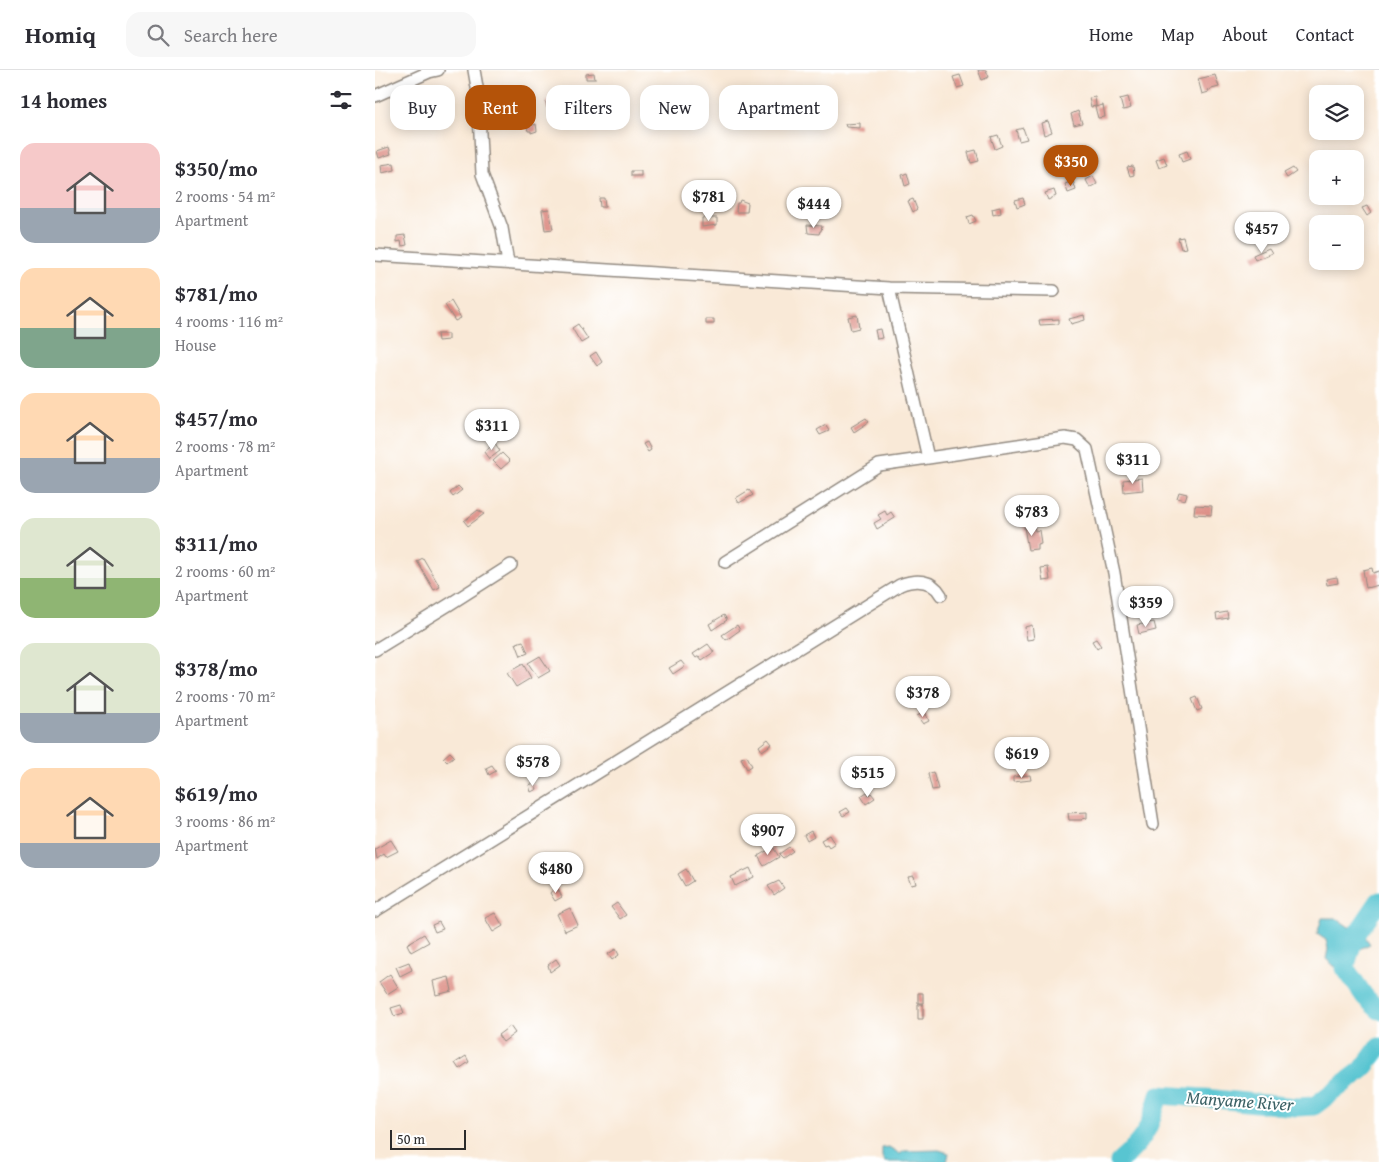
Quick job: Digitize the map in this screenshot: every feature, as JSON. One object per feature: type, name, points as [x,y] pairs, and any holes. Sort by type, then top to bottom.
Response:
[{"type":"street","points":[[375,96],[429,72],[438,70]]},
{"type":"street","points":[[474,70],[478,93],[482,174],[502,228],[508,263]]},
{"type":"street","points":[[375,255],[889,288],[1054,292]]},
{"type":"street","points":[[889,288],[928,458]]},
{"type":"street","points":[[725,562],[879,465],[1065,438],[1077,440],[1087,448],[1114,573],[1153,824]]},
{"type":"street","points":[[375,650],[511,564]]},
{"type":"street","points":[[375,910],[900,585],[914,581],[921,582],[937,588],[941,595]]},
{"type":"water","points":[[1322,918],[1336,918],[1349,927],[1362,928],[1370,944],[1357,950],[1349,971],[1334,966],[1326,959],[1328,949],[1326,940],[1317,934]]},
{"type":"water","points":[[889,1147],[900,1154],[904,1151],[939,1150],[949,1153],[947,1162],[885,1162],[882,1158],[882,1148]]},
{"type":"building","points":[[978,70],[986,70],[989,77],[982,80]]},
{"type":"building","points":[[594,73],[595,79],[586,79],[586,74]]},
{"type":"building","points":[[960,75],[964,86],[957,88],[953,77]]},
{"type":"building","points":[[1215,75],[1219,87],[1202,94],[1198,79]]},
{"type":"building","points":[[1095,97],[1096,106],[1091,107],[1089,98]]},
{"type":"building","points":[[1128,97],[1131,108],[1123,110],[1120,99]]},
{"type":"building","points":[[1103,105],[1105,117],[1098,118],[1095,107]]},
{"type":"building","points":[[1078,111],[1082,123],[1074,125],[1071,114]]},
{"type":"building","points":[[1048,121],[1052,132],[1044,135],[1041,123]]},
{"type":"building","points":[[860,123],[860,128],[846,127],[845,124]]},
{"type":"building","points":[[536,124],[537,131],[531,133],[531,131],[528,131],[536,130]]},
{"type":"building","points":[[1023,128],[1027,139],[1019,141],[1016,130]]},
{"type":"building","points":[[998,135],[1002,146],[995,149],[991,137]]},
{"type":"building","points":[[389,147],[391,154],[379,158],[377,151]]},
{"type":"building","points":[[976,150],[979,161],[971,163],[968,152]]},
{"type":"building","points":[[1187,151],[1190,159],[1182,162],[1179,154]]},
{"type":"building","points":[[1164,157],[1167,165],[1159,168],[1156,160]]},
{"type":"building","points":[[394,163],[395,170],[382,173],[381,165]]},
{"type":"building","points":[[1133,166],[1134,175],[1130,176],[1127,167]]},
{"type":"building","points":[[1293,168],[1296,172],[1287,178],[1284,173]]},
{"type":"building","points":[[631,171],[641,171],[641,176],[631,176]]},
{"type":"building","points":[[907,173],[910,184],[905,186],[902,175]]},
{"type":"building","points":[[1093,176],[1097,184],[1090,188],[1086,180]]},
{"type":"building","points":[[1073,181],[1076,190],[1068,193],[1065,184]]},
{"type":"building","points":[[1054,190],[1056,196],[1048,200],[1045,193]]},
{"type":"building","points":[[599,198],[604,198],[605,207],[600,207]]},
{"type":"building","points":[[1023,198],[1025,204],[1017,207],[1015,200]]},
{"type":"building","points":[[913,199],[917,209],[913,212],[908,201]]},
{"type":"building","points":[[740,200],[748,203],[747,212],[736,212],[737,203]]},
{"type":"building","points":[[1367,206],[1371,213],[1367,216],[1362,208]]},
{"type":"building","points":[[1000,207],[1001,213],[993,215],[992,209]]},
{"type":"building","points":[[549,209],[553,229],[545,230],[542,210]]},
{"type":"building","points":[[973,215],[976,221],[969,224],[967,217]]},
{"type":"building","points":[[702,218],[717,218],[717,225],[702,227]]},
{"type":"building","points":[[807,225],[822,226],[821,231],[819,234],[808,233]]},
{"type":"building","points":[[405,235],[407,245],[402,246],[401,241],[397,242],[397,236]]},
{"type":"building","points":[[1183,237],[1186,248],[1181,249],[1178,238]]},
{"type":"building","points":[[1269,248],[1272,253],[1255,260],[1253,255]]},
{"type":"building","points":[[451,301],[461,318],[455,321],[445,305]]},
{"type":"building","points":[[857,315],[859,328],[851,330],[848,317]]},
{"type":"building","points":[[1084,315],[1085,320],[1071,324],[1069,319]]},
{"type":"building","points":[[706,319],[714,319],[714,324],[706,324]]},
{"type":"building","points":[[1059,319],[1059,324],[1040,325],[1039,320]]},
{"type":"building","points":[[578,324],[588,339],[581,343],[572,328]]},
{"type":"building","points":[[880,329],[882,338],[877,339],[875,330]]},
{"type":"building","points":[[437,334],[448,334],[448,340],[438,341]]},
{"type":"building","points":[[596,352],[602,362],[597,366],[590,356]]},
{"type":"building","points":[[866,418],[869,422],[854,432],[851,427]]},
{"type":"building","points":[[826,425],[829,431],[820,435],[817,430]]},
{"type":"building","points":[[647,442],[651,450],[648,452],[643,444]]},
{"type":"building","points":[[495,443],[500,451],[489,459],[484,452]]},
{"type":"building","points":[[502,453],[510,461],[501,469],[493,461]]},
{"type":"building","points":[[1142,478],[1143,490],[1124,492],[1123,480]]},
{"type":"building","points":[[458,486],[462,490],[453,497],[450,493]]},
{"type":"building","points":[[749,490],[753,495],[739,503],[736,498]]},
{"type":"building","points":[[1179,492],[1187,494],[1185,500],[1177,498]]},
{"type":"building","points":[[1195,505],[1212,506],[1211,515],[1194,514]]},
{"type":"building","points":[[478,510],[484,514],[468,526],[464,521]]},
{"type":"building","points":[[885,511],[887,515],[891,512],[895,518],[877,529],[874,523],[881,519],[878,515]]},
{"type":"building","points":[[1034,525],[1035,531],[1039,530],[1041,543],[1037,544],[1037,549],[1028,550],[1024,527]]},
{"type":"building","points":[[423,558],[440,587],[434,590],[417,561]]},
{"type":"building","points":[[1048,567],[1050,580],[1043,581],[1041,568]]},
{"type":"building","points":[[1372,568],[1373,573],[1379,571],[1379,585],[1366,588],[1363,570]]},
{"type":"building","points":[[1337,577],[1338,583],[1327,585],[1326,579]]},
{"type":"building","points":[[1227,612],[1228,618],[1217,620],[1216,614]]},
{"type":"building","points":[[724,615],[727,620],[712,630],[709,624]]},
{"type":"building","points":[[1154,622],[1156,630],[1139,634],[1137,625]]},
{"type":"building","points":[[737,625],[740,630],[726,640],[722,635]]},
{"type":"building","points":[[1032,625],[1034,639],[1027,640],[1025,627]]},
{"type":"building","points":[[1096,639],[1101,646],[1097,649],[1092,641]]},
{"type":"building","points":[[523,641],[528,653],[521,656],[516,643]]},
{"type":"building","points":[[708,644],[714,652],[702,660],[699,656],[696,658],[693,654]]},
{"type":"building","points":[[540,656],[550,671],[538,678],[528,663]]},
{"type":"building","points":[[681,661],[685,666],[673,674],[669,668]]},
{"type":"building","points":[[523,664],[531,678],[516,687],[507,673]]},
{"type":"building","points":[[1197,697],[1202,709],[1197,711],[1192,699]]},
{"type":"building","points":[[925,712],[929,721],[923,724],[917,716]]},
{"type":"building","points":[[768,739],[772,744],[762,751],[759,746]]},
{"type":"building","points":[[520,750],[524,756],[509,766],[505,759]]},
{"type":"building","points":[[450,752],[454,756],[447,762],[443,758]]},
{"type":"building","points":[[747,756],[752,766],[747,769],[741,758]]},
{"type":"building","points":[[492,765],[496,771],[489,775],[486,768]]},
{"type":"building","points":[[933,772],[938,789],[932,790],[928,774]]},
{"type":"building","points":[[1030,775],[1031,780],[1013,782],[1013,777]]},
{"type":"building","points":[[534,783],[537,789],[531,792],[529,785]]},
{"type":"building","points":[[867,792],[869,795],[871,793],[875,798],[866,804],[861,796]]},
{"type":"building","points":[[847,808],[850,812],[843,816],[840,812]]},
{"type":"building","points":[[1087,812],[1087,818],[1069,820],[1068,813]]},
{"type":"building","points":[[811,831],[814,837],[807,841],[804,835]]},
{"type":"building","points":[[830,835],[835,843],[829,847],[827,844],[824,845],[821,840]]},
{"type":"building","points":[[391,840],[398,851],[386,857],[384,854],[377,859],[375,849]]},
{"type":"building","points":[[773,847],[779,857],[764,866],[758,856]]},
{"type":"building","points":[[789,847],[793,851],[783,858],[779,854]]},
{"type":"building","points":[[750,868],[754,877],[735,886],[731,877]]},
{"type":"building","points":[[686,869],[693,881],[685,886],[678,874]]},
{"type":"building","points":[[914,876],[916,884],[911,885],[908,877]]},
{"type":"building","points":[[779,881],[784,888],[774,895],[768,886]]},
{"type":"building","points":[[556,886],[562,897],[555,901],[550,893]]},
{"type":"building","points":[[617,903],[626,915],[620,919],[611,907]]},
{"type":"building","points":[[570,908],[578,925],[565,931],[557,914]]},
{"type":"building","points":[[495,913],[503,926],[493,932],[485,918]]},
{"type":"building","points":[[439,922],[443,929],[435,932],[432,925]]},
{"type":"building","points":[[424,934],[429,942],[411,952],[407,944]]},
{"type":"building","points":[[616,949],[619,955],[612,960],[608,954]]},
{"type":"building","points":[[556,959],[560,965],[550,972],[548,965]]},
{"type":"building","points":[[409,962],[412,970],[400,976],[396,967]]},
{"type":"building","points":[[390,974],[398,987],[387,994],[379,982]]},
{"type":"building","points":[[449,977],[452,991],[436,995],[433,981]]},
{"type":"building","points":[[918,993],[923,993],[923,1003],[918,1003]]},
{"type":"building","points":[[918,1004],[923,1004],[923,1019],[918,1019]]},
{"type":"building","points":[[401,1005],[404,1013],[394,1016],[391,1008]]},
{"type":"building","points":[[510,1026],[515,1033],[503,1042],[498,1035]]},
{"type":"building","points":[[466,1056],[469,1062],[459,1069],[455,1063]]},
{"type":"waterway","name":"Manyame River","points":[[1379,901],[1354,938],[1345,968],[1365,997],[1379,1010]]},
{"type":"waterway","name":"Manyame River","points":[[1119,1162],[1141,1140],[1153,1116],[1159,1095],[1297,1107],[1314,1106],[1362,1070],[1379,1047]]}]
